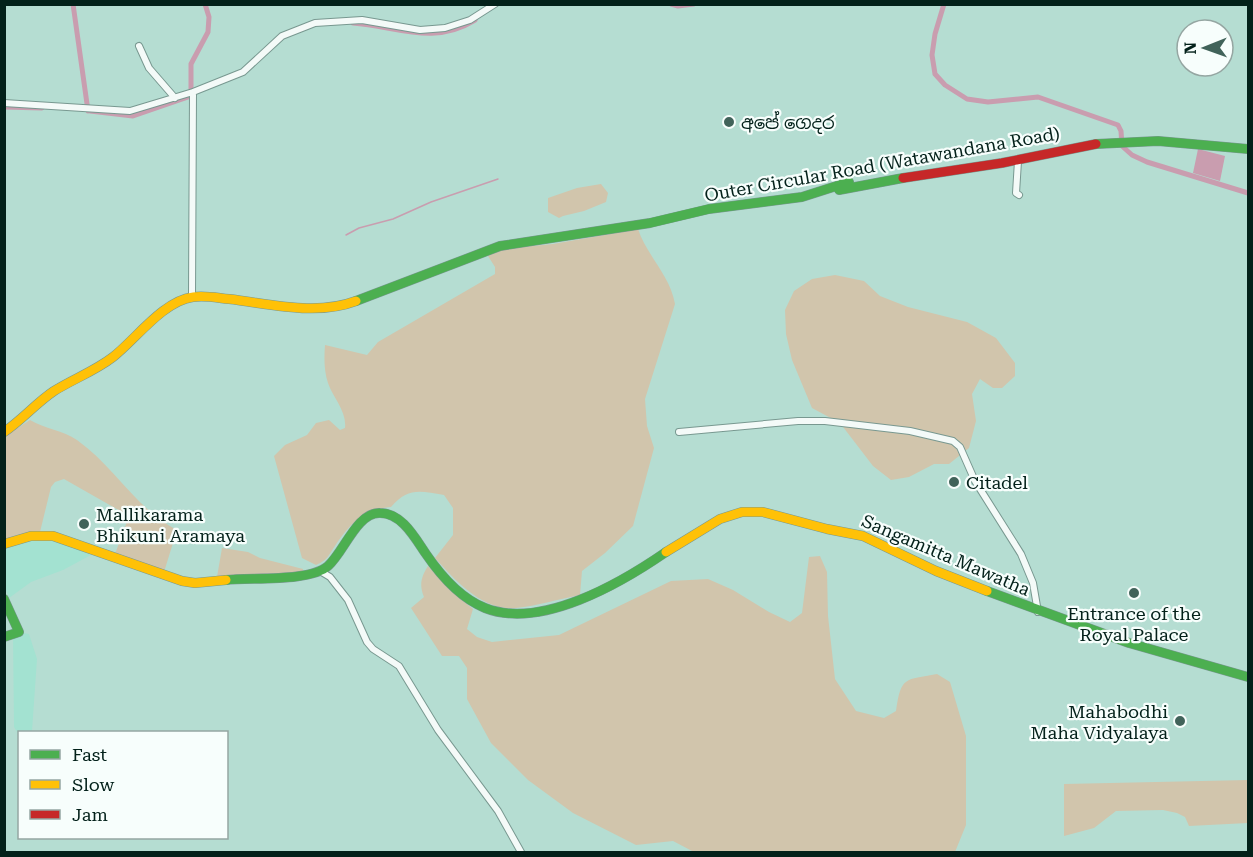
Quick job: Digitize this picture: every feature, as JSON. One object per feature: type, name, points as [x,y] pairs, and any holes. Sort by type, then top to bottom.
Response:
[{"type":"main road","name":"Outer Circular Road (Watawandana Road)","points":[[4,432],[52,392],[97,368],[114,356],[170,306],[192,297],[311,309],[334,308],[439,271],[506,244],[555,239],[650,223],[699,211],[758,205],[802,197],[849,182],[838,190],[874,182],[1018,161],[1076,147],[1127,141],[1173,141],[1248,149]]},
{"type":"main road","name":"Sangamitta Mawatha","points":[[320,571],[332,562],[354,529],[363,520],[373,514],[385,513],[402,522],[439,572],[472,601],[496,611],[528,612],[584,597],[635,573],[702,528],[733,514],[757,511],[868,538],[917,563],[1038,612],[1153,651],[1248,677]]},
{"type":"main road","points":[[4,544],[31,536],[58,537],[173,579],[191,582],[296,576],[320,571]]},
{"type":"main road","points":[[4,599],[19,632],[4,637]]},
{"type":"street","points":[[4,104],[130,111],[193,92],[243,72],[282,36],[315,23],[362,20],[420,30],[445,28],[470,20],[495,4]]},
{"type":"street","points":[[139,46],[149,68],[175,98]]},
{"type":"street","points":[[192,297],[193,92]]},
{"type":"street","points":[[1018,161],[1016,193],[1019,195]]},
{"type":"street","points":[[679,432],[798,421],[825,421],[910,431],[953,441],[960,447],[975,481],[1021,554],[1033,582],[1038,612]]},
{"type":"street","points":[[320,571],[330,577],[348,600],[367,642],[373,649],[399,666],[438,730],[498,811],[521,852]]},
{"type":"shaded area","points":[[1198,149],[1225,156],[1220,181],[1193,173]]},
{"type":"shaded area","points":[[601,184],[608,193],[606,202],[559,218],[548,212],[548,198],[577,188]]},
{"type":"shaded area","points":[[638,229],[668,284],[675,304],[645,399],[647,426],[654,448],[633,526],[582,571],[580,595],[540,604],[504,608],[492,605],[470,592],[435,558],[453,535],[453,508],[444,495],[428,492],[409,493],[391,507],[365,514],[352,525],[320,563],[316,565],[302,558],[274,456],[285,445],[307,435],[316,423],[329,420],[340,430],[345,428],[342,410],[330,389],[327,378],[325,345],[367,355],[378,342],[495,274],[495,267],[488,256],[499,249],[553,244]]},
{"type":"shaded area","points":[[835,275],[864,281],[880,296],[908,307],[967,322],[996,338],[1015,363],[1015,376],[1002,388],[993,388],[980,379],[972,394],[976,421],[969,448],[949,464],[934,464],[909,477],[891,480],[873,466],[840,423],[812,408],[792,360],[786,334],[785,310],[794,291],[812,279]]},
{"type":"shaded area","points":[[30,420],[77,440],[103,462],[149,510],[177,530],[164,572],[115,554],[129,516],[64,479],[55,482],[51,487],[40,532],[5,539],[5,436]]},
{"type":"shaded area","points":[[39,539],[53,539],[91,555],[63,570],[31,582],[9,598],[5,588],[4,547]]},
{"type":"shaded area","points":[[222,548],[248,552],[260,558],[303,569],[303,572],[217,577]]},
{"type":"shaded area","points":[[820,556],[827,572],[828,616],[835,679],[856,711],[884,718],[896,711],[900,691],[903,685],[911,679],[937,674],[950,682],[966,736],[966,825],[955,852],[694,852],[673,841],[636,845],[573,813],[528,780],[491,743],[467,699],[467,668],[459,656],[442,656],[411,608],[424,597],[422,581],[428,566],[450,590],[473,609],[467,629],[477,637],[492,642],[559,635],[671,581],[708,579],[733,590],[790,622],[802,613],[809,557]]},
{"type":"shaded area","points":[[19,632],[29,634],[37,659],[32,731],[18,731],[18,733],[14,727],[13,635]]},
{"type":"shaded area","points":[[1248,780],[1248,823],[1189,826],[1185,817],[1163,810],[1116,811],[1094,828],[1064,836],[1064,784]]},
{"type":"waterway","points":[[73,4],[88,111]]},
{"type":"waterway","points":[[194,93],[191,89],[191,64],[208,32],[209,17],[205,4]]},
{"type":"waterway","points":[[671,4],[678,6],[694,4]]},
{"type":"waterway","points":[[944,4],[935,34],[932,55],[935,74],[945,85],[967,99],[988,102],[1038,97],[1118,125],[1121,131],[1122,146],[1132,155],[1147,162],[1248,193]]},
{"type":"waterway","points":[[353,23],[430,33],[460,28],[475,20]]},
{"type":"waterway","points":[[90,111],[133,116],[194,95]]},
{"type":"waterway","points":[[4,107],[42,108]]},
{"type":"waterway","points":[[346,235],[359,228],[393,219],[431,202],[498,179]]},
{"type":"traffic: fast","points":[[1096,144],[1158,141],[1248,149]]},
{"type":"traffic: fast","points":[[356,301],[500,246],[650,223],[709,209],[802,197],[849,182],[839,190],[903,178]]},
{"type":"traffic: fast","points":[[226,580],[294,577],[319,571],[334,560],[364,519],[372,514],[380,513],[388,514],[401,522],[438,570],[459,592],[485,608],[507,613],[531,613],[580,600],[627,577],[666,552]]},
{"type":"traffic: fast","points":[[987,591],[1129,643],[1248,677]]},
{"type":"traffic: fast","points":[[4,599],[19,632],[4,637]]},
{"type":"traffic: slow","points":[[4,432],[54,391],[113,357],[150,322],[182,300],[207,296],[294,308],[325,308],[356,301]]},
{"type":"traffic: slow","points":[[666,552],[720,519],[742,512],[763,512],[863,536],[936,571],[987,591]]},
{"type":"traffic: slow","points":[[4,544],[31,536],[53,536],[182,581],[195,583],[226,580]]},
{"type":"traffic: jam","points":[[903,178],[1002,163],[1096,144]]},
{"type":"place","name":"අපේ ගෙදර","points":[[729,122]]},
{"type":"place","name":"Citadel","points":[[954,482]]},
{"type":"place","name":"Mallikarama Bhikuni Aramaya","points":[[84,524]]},
{"type":"place","name":"Entrance of the Royal Palace","points":[[1134,593]]},
{"type":"place","name":"Mahabodhi Maha Vidyalaya","points":[[1180,721]]}]
